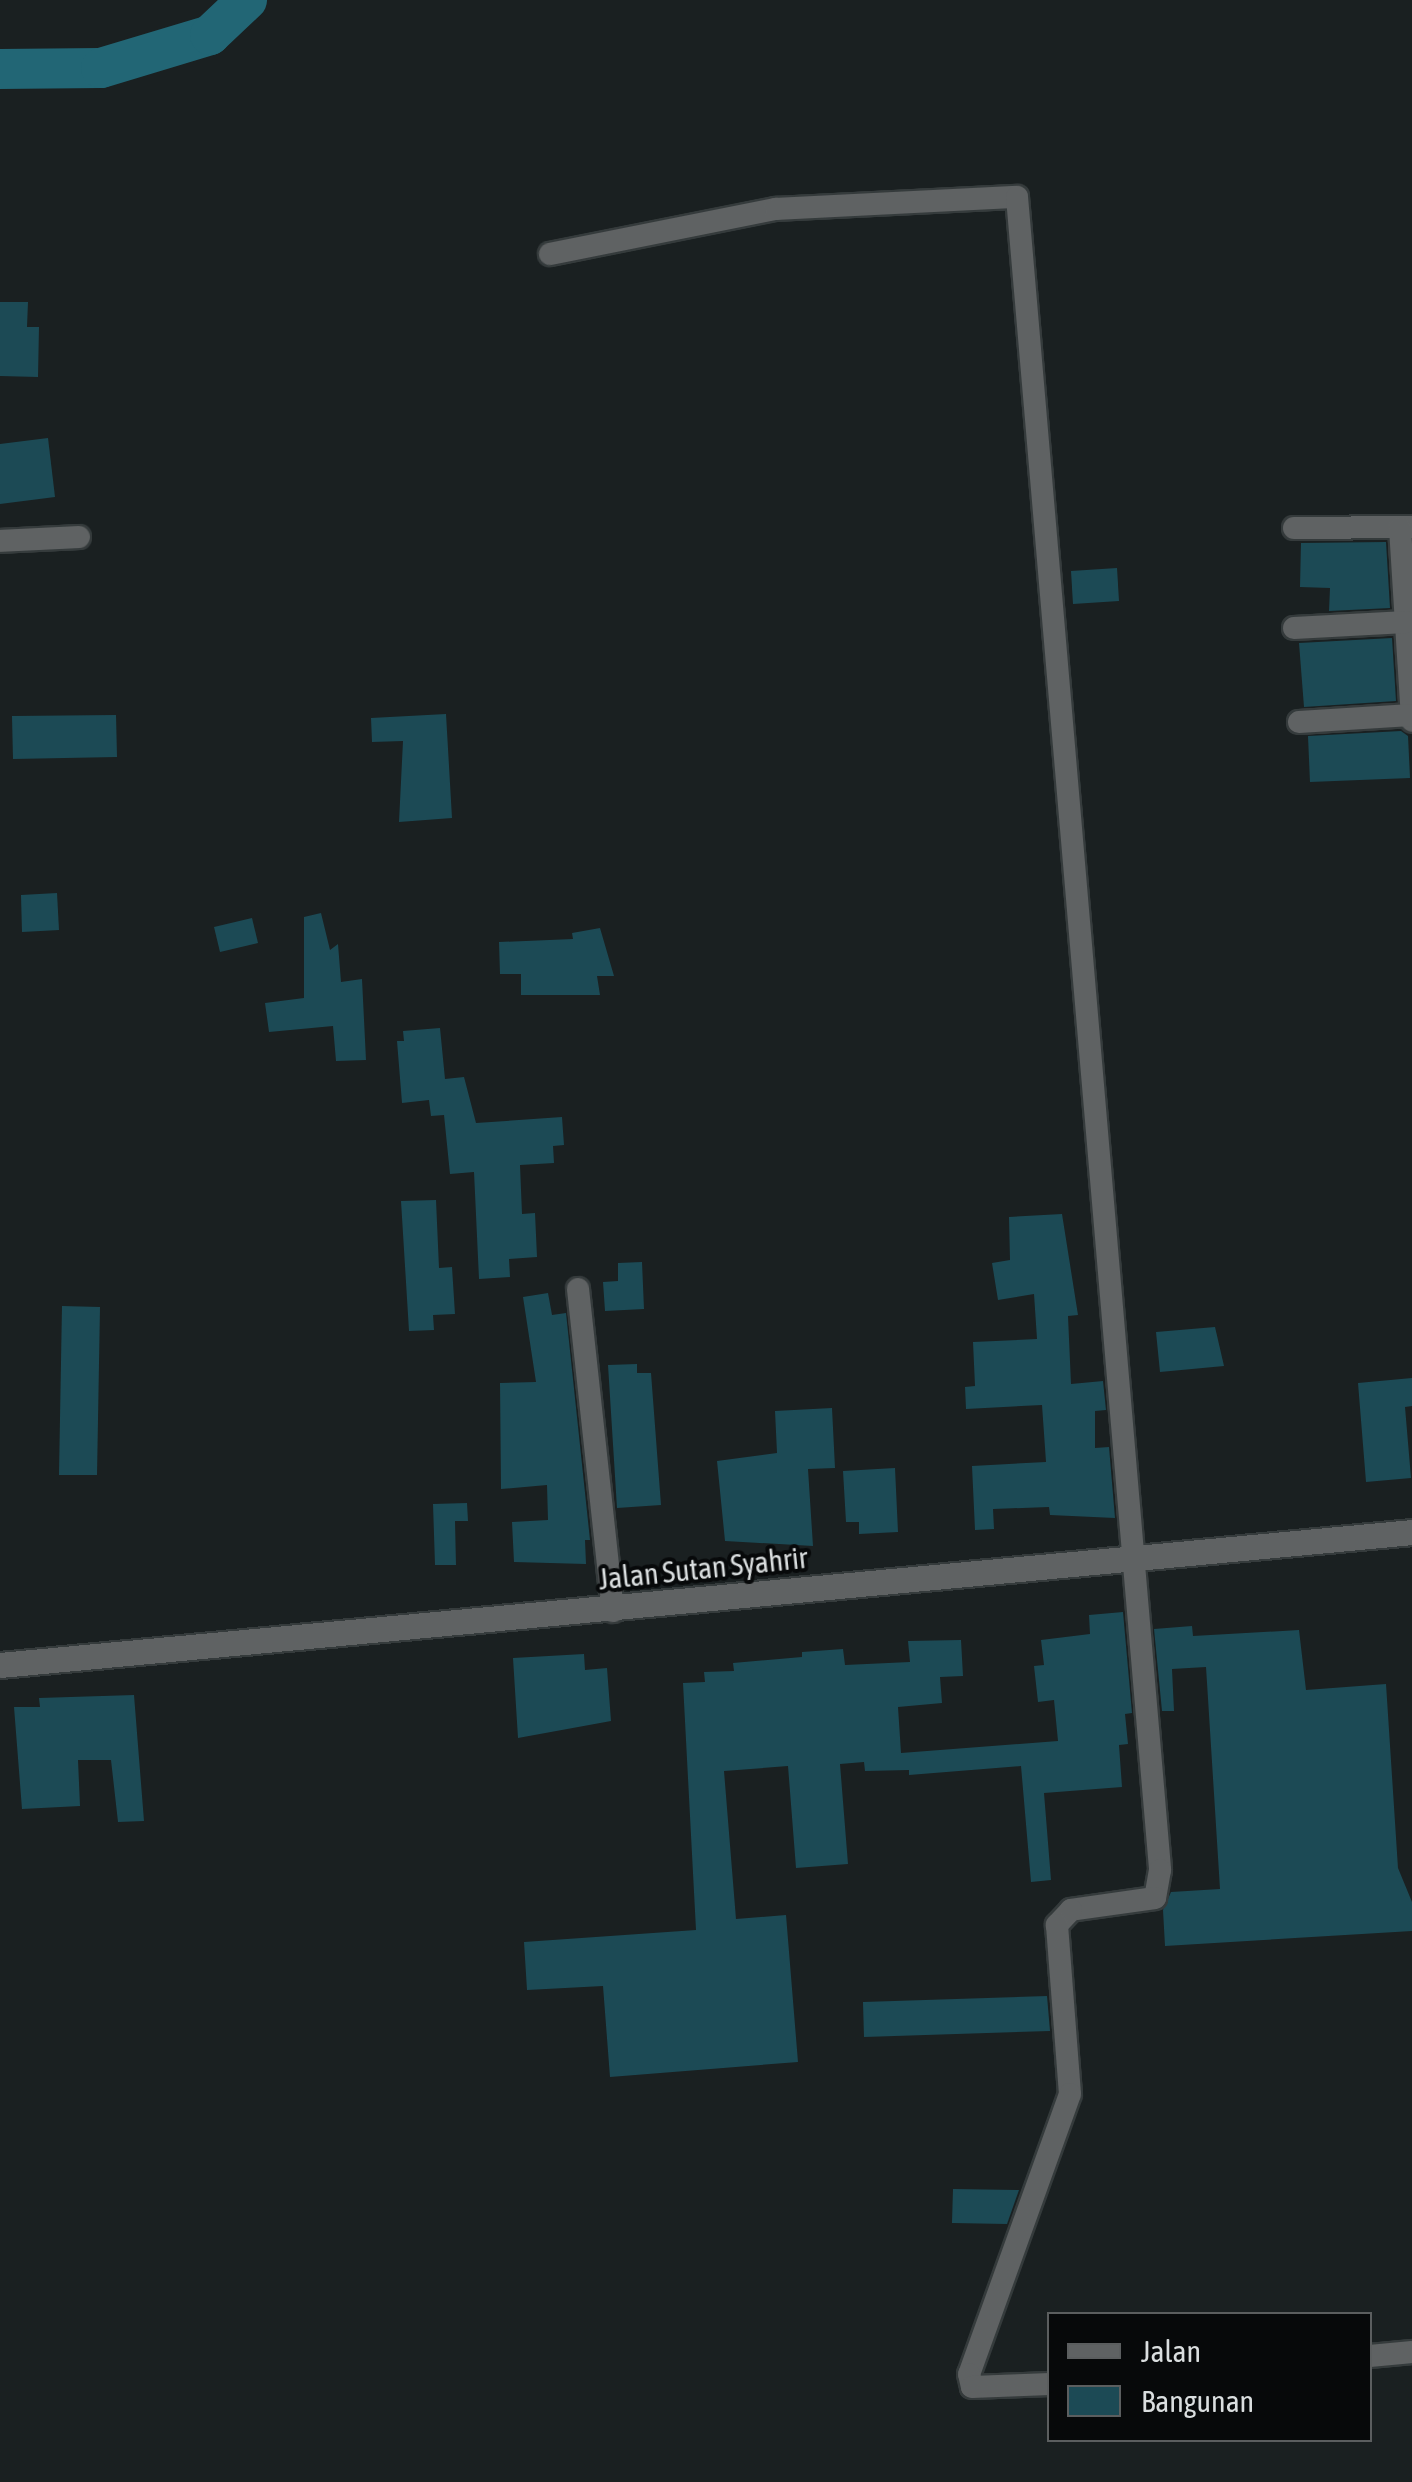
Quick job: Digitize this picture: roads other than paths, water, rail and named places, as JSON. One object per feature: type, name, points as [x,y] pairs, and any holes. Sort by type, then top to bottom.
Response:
[{"type":"street","points":[[550,254],[776,209],[1017,196],[1132,1556],[1154,1746],[1159,1894],[1149,1901],[1071,1910],[1059,1918],[1070,2094],[969,2374],[972,2387],[1047,2384]]},
{"type":"street","points":[[1294,528],[1406,528],[1412,718],[1299,722]]},
{"type":"street","points":[[0,541],[79,537]]},
{"type":"street","points":[[1294,628],[1406,622]]},
{"type":"street","points":[[578,1289],[612,1610]]},
{"type":"street","name":"Jalan Sutan Syahrir","points":[[0,1665],[1412,1532]]},
{"type":"street","points":[[1372,2356],[1412,2352]]},
{"type":"waterway","points":[[0,69],[101,68],[210,35],[247,0]]}]
